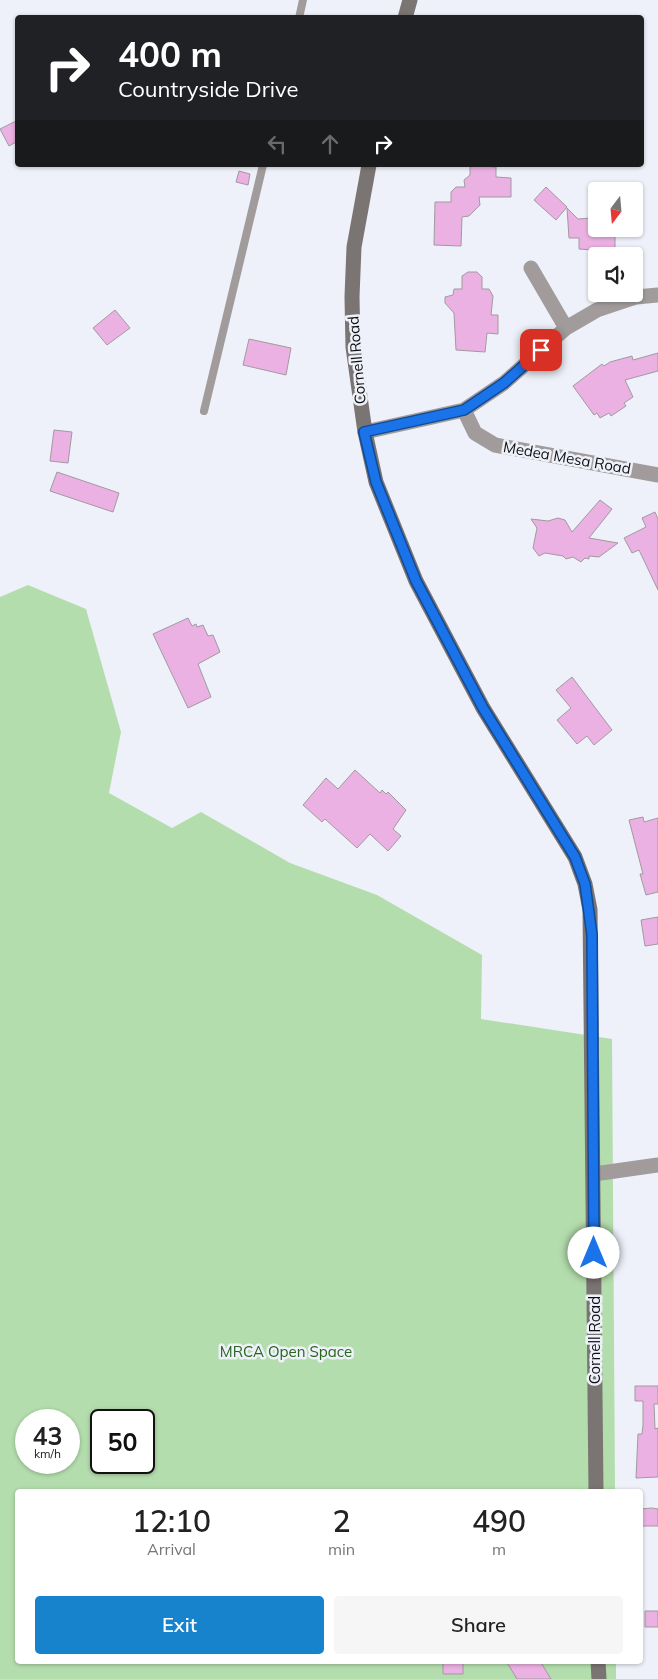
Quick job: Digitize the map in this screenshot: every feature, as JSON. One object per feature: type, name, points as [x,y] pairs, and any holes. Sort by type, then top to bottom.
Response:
[{"type":"main road","points":[[406,15],[410,0]]},
{"type":"main road","name":"Cornell Road","points":[[369,167],[354,247],[353,348],[364,432],[376,482],[416,581],[483,708],[575,857],[585,884],[592,935],[596,1489]]},
{"type":"main road","points":[[598,1664],[599,1679]]},
{"type":"street","points":[[531,268],[566,328]]},
{"type":"street","points":[[364,432],[464,410],[504,383],[566,328],[605,307],[636,296],[658,295]]},
{"type":"street","name":"Medea Mesa Road","points":[[464,410],[475,432],[495,445],[658,475]]},
{"type":"street","points":[[594,1174],[658,1166]]},
{"type":"lane","points":[[300,15],[303,0]]},
{"type":"lane","points":[[204,411],[263,167]]},
{"type":"green space","name":"MRCA Open Space","points":[[28,585],[86,609],[121,732],[109,793],[172,828],[201,812],[290,863],[377,895],[482,955],[481,1019],[612,1039],[615,1489],[15,1489],[15,1664],[616,1664],[616,1679],[0,1679],[0,597]]},
{"type":"building","points":[[15,122],[15,143],[9,146],[0,129]]},
{"type":"building","points":[[470,167],[496,167],[496,177],[511,178],[511,197],[479,197],[480,205],[469,216],[462,217],[461,246],[434,245],[435,202],[451,202],[451,192],[456,187],[465,187],[464,180],[470,175]]},
{"type":"building","points":[[239,171],[250,174],[248,185],[236,182]]},
{"type":"building","points":[[546,187],[567,207],[556,220],[534,200]]},
{"type":"building","points":[[567,208],[578,219],[588,218],[588,238],[615,238],[615,247],[579,249],[579,238],[569,238]]},
{"type":"building","points":[[468,272],[477,272],[482,277],[482,289],[489,289],[493,296],[491,315],[498,315],[498,334],[487,333],[485,352],[456,350],[454,313],[445,303],[445,297],[453,295],[454,289],[462,289],[462,276]]},
{"type":"building","points":[[115,310],[130,328],[107,345],[93,328]]},
{"type":"building","points":[[249,339],[291,348],[286,375],[243,365]]},
{"type":"building","points":[[658,353],[658,371],[625,380],[633,397],[624,403],[626,406],[611,416],[609,413],[600,418],[597,413],[594,415],[573,386],[602,364],[604,366],[610,362],[632,356],[633,360]]},
{"type":"building","points":[[54,430],[72,432],[68,463],[50,461]]},
{"type":"building","points":[[57,472],[119,493],[113,512],[50,491]]},
{"type":"building","points":[[600,500],[612,509],[589,538],[618,543],[599,557],[589,556],[589,559],[585,558],[581,562],[573,557],[566,559],[563,556],[545,553],[539,556],[533,548],[537,528],[531,519],[548,521],[558,518],[565,520],[572,532]]},
{"type":"building","points":[[655,512],[658,519],[658,590],[639,550],[632,553],[624,538],[646,527],[642,518]]},
{"type":"building","points":[[188,618],[192,626],[196,624],[197,627],[203,625],[208,636],[213,635],[220,652],[198,664],[211,697],[188,708],[153,634]]},
{"type":"building","points":[[572,677],[612,730],[594,745],[587,736],[577,744],[557,720],[571,708],[556,690]]},
{"type":"building","points":[[355,770],[380,793],[382,790],[386,794],[388,792],[406,810],[393,829],[401,836],[388,851],[370,834],[357,848],[325,819],[322,822],[303,805],[326,778],[338,789]]},
{"type":"building","points":[[643,817],[644,822],[658,818],[658,892],[646,895],[640,874],[643,874],[629,820]]},
{"type":"building","points":[[658,917],[658,944],[645,946],[641,920]]},
{"type":"building","points":[[635,1386],[658,1386],[658,1404],[654,1404],[655,1429],[658,1428],[658,1477],[636,1478],[638,1434],[642,1434],[643,1425],[643,1401],[635,1401]]},
{"type":"building","points":[[643,1509],[658,1509],[658,1526],[643,1526]]},
{"type":"building","points":[[645,1611],[658,1611],[658,1627],[645,1627]]},
{"type":"building","points":[[443,1664],[463,1664],[463,1674],[443,1674]]},
{"type":"building","points":[[508,1664],[542,1664],[551,1679],[517,1679]]},
{"type":"route","points":[[541,350],[504,383],[464,410],[364,432],[376,482],[416,581],[483,708],[575,857],[585,884],[592,935],[594,1253]]}]
